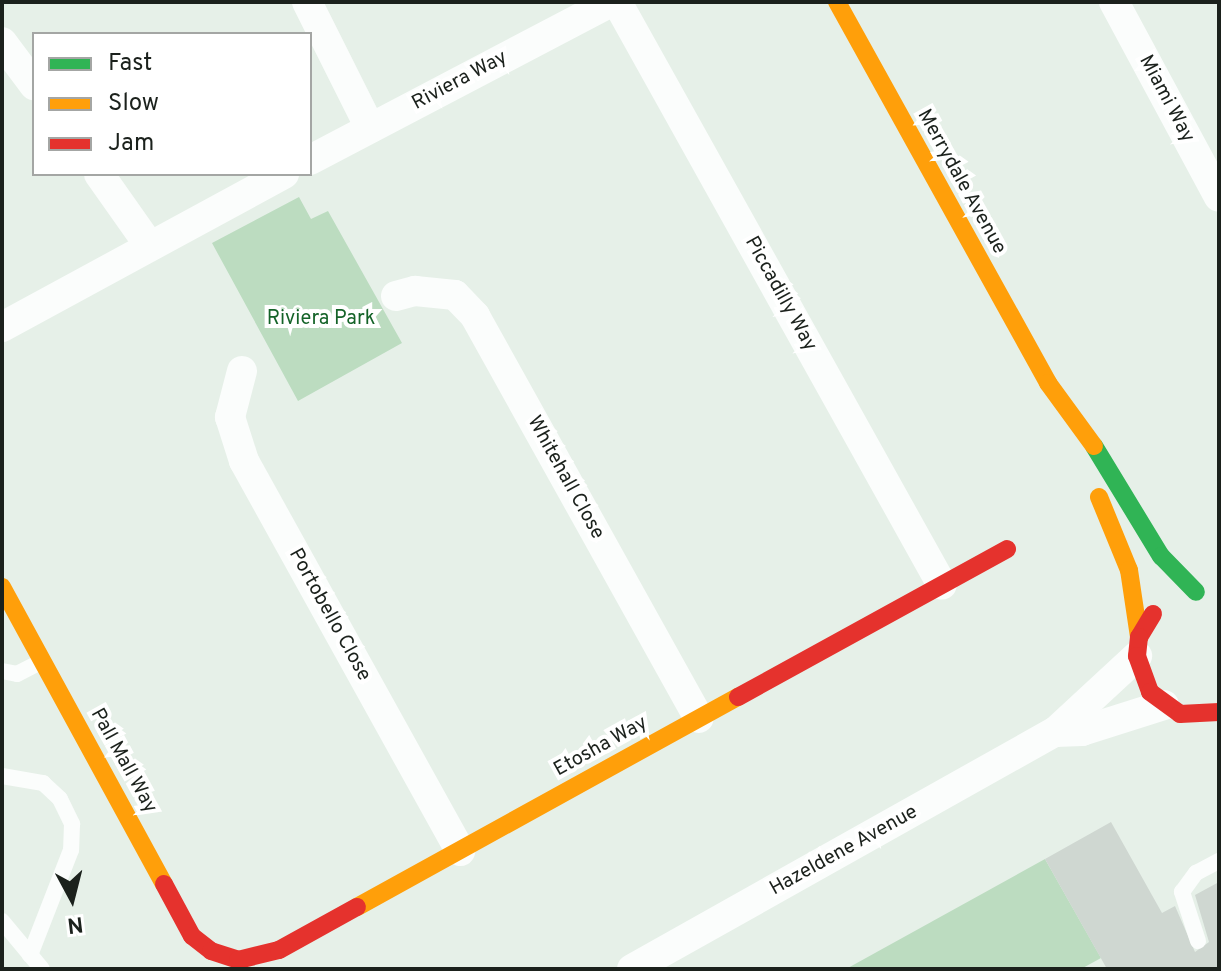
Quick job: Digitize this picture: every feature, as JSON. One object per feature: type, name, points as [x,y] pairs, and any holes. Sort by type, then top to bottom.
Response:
[{"type":"street","points":[[307,2],[370,128]]},
{"type":"street","name":"Riviera Way","points":[[312,159],[611,2]]},
{"type":"street","name":"Piccadilly Way","points":[[617,2],[942,585]]},
{"type":"street","name":"Merrydale Avenue","points":[[837,2],[1048,383],[1073,410],[1161,556],[1210,594]]},
{"type":"street","name":"Miami Way","points":[[1114,2],[1219,197]]},
{"type":"street","points":[[2,42],[32,82]]},
{"type":"street","points":[[100,176],[149,245]]},
{"type":"street","points":[[2,327],[280,176]]},
{"type":"street","name":"Whitehall Close","points":[[396,296],[435,291],[466,303],[699,718]]},
{"type":"street","name":"Portobello Close","points":[[242,371],[230,417],[244,461],[460,851]]},
{"type":"street","name":"Merrydale Avenue","points":[[1048,383],[1056,418],[1117,533],[1129,570],[1140,675],[1172,709]]},
{"type":"street","name":"Etosha Way","points":[[211,951],[238,960],[266,956],[1007,549]]},
{"type":"street","name":"Pall Mall Way","points":[[2,587],[192,936],[211,951]]},
{"type":"street","points":[[1138,646],[1147,620],[1173,599],[1210,594]]},
{"type":"street","name":"Hazeldene Avenue","points":[[632,969],[1055,732],[1138,646]]},
{"type":"street","points":[[1172,709],[1219,712]]},
{"type":"street","points":[[1172,709],[1210,732]]},
{"type":"street","name":"Hazeldene Avenue","points":[[1055,732],[1082,731],[1172,709]]},
{"type":"lane","points":[[4,674],[43,661]]},
{"type":"lane","points":[[2,776],[43,783],[60,799],[72,824],[71,850],[30,955]]},
{"type":"lane","points":[[1198,941],[1182,892],[1196,873],[1219,861]]},
{"type":"lane","points":[[2,921],[42,969]]},
{"type":"green space","name":"Riviera Park","points":[[299,197],[311,219],[328,211],[402,343],[298,401],[212,243]]},
{"type":"green space","points":[[1045,859],[1101,958],[1081,969],[846,969]]},
{"type":"building","points":[[1111,822],[1162,913],[1175,906],[1195,952],[1209,942],[1195,895],[1219,882],[1219,969],[1107,969],[1045,859]]},
{"type":"traffic: fast","points":[[1094,446],[1161,556],[1196,592]]},
{"type":"traffic: slow","points":[[837,2],[1048,383],[1094,446]]},
{"type":"traffic: slow","points":[[1099,497],[1129,570],[1139,637]]},
{"type":"traffic: slow","points":[[2,587],[164,884]]},
{"type":"traffic: slow","points":[[357,907],[738,697]]},
{"type":"traffic: jam","points":[[738,697],[1007,549]]},
{"type":"traffic: jam","points":[[1153,614],[1139,637],[1137,656],[1150,692],[1180,714],[1219,712]]},
{"type":"traffic: jam","points":[[164,884],[192,936],[211,951],[238,960],[279,950],[357,907]]}]
